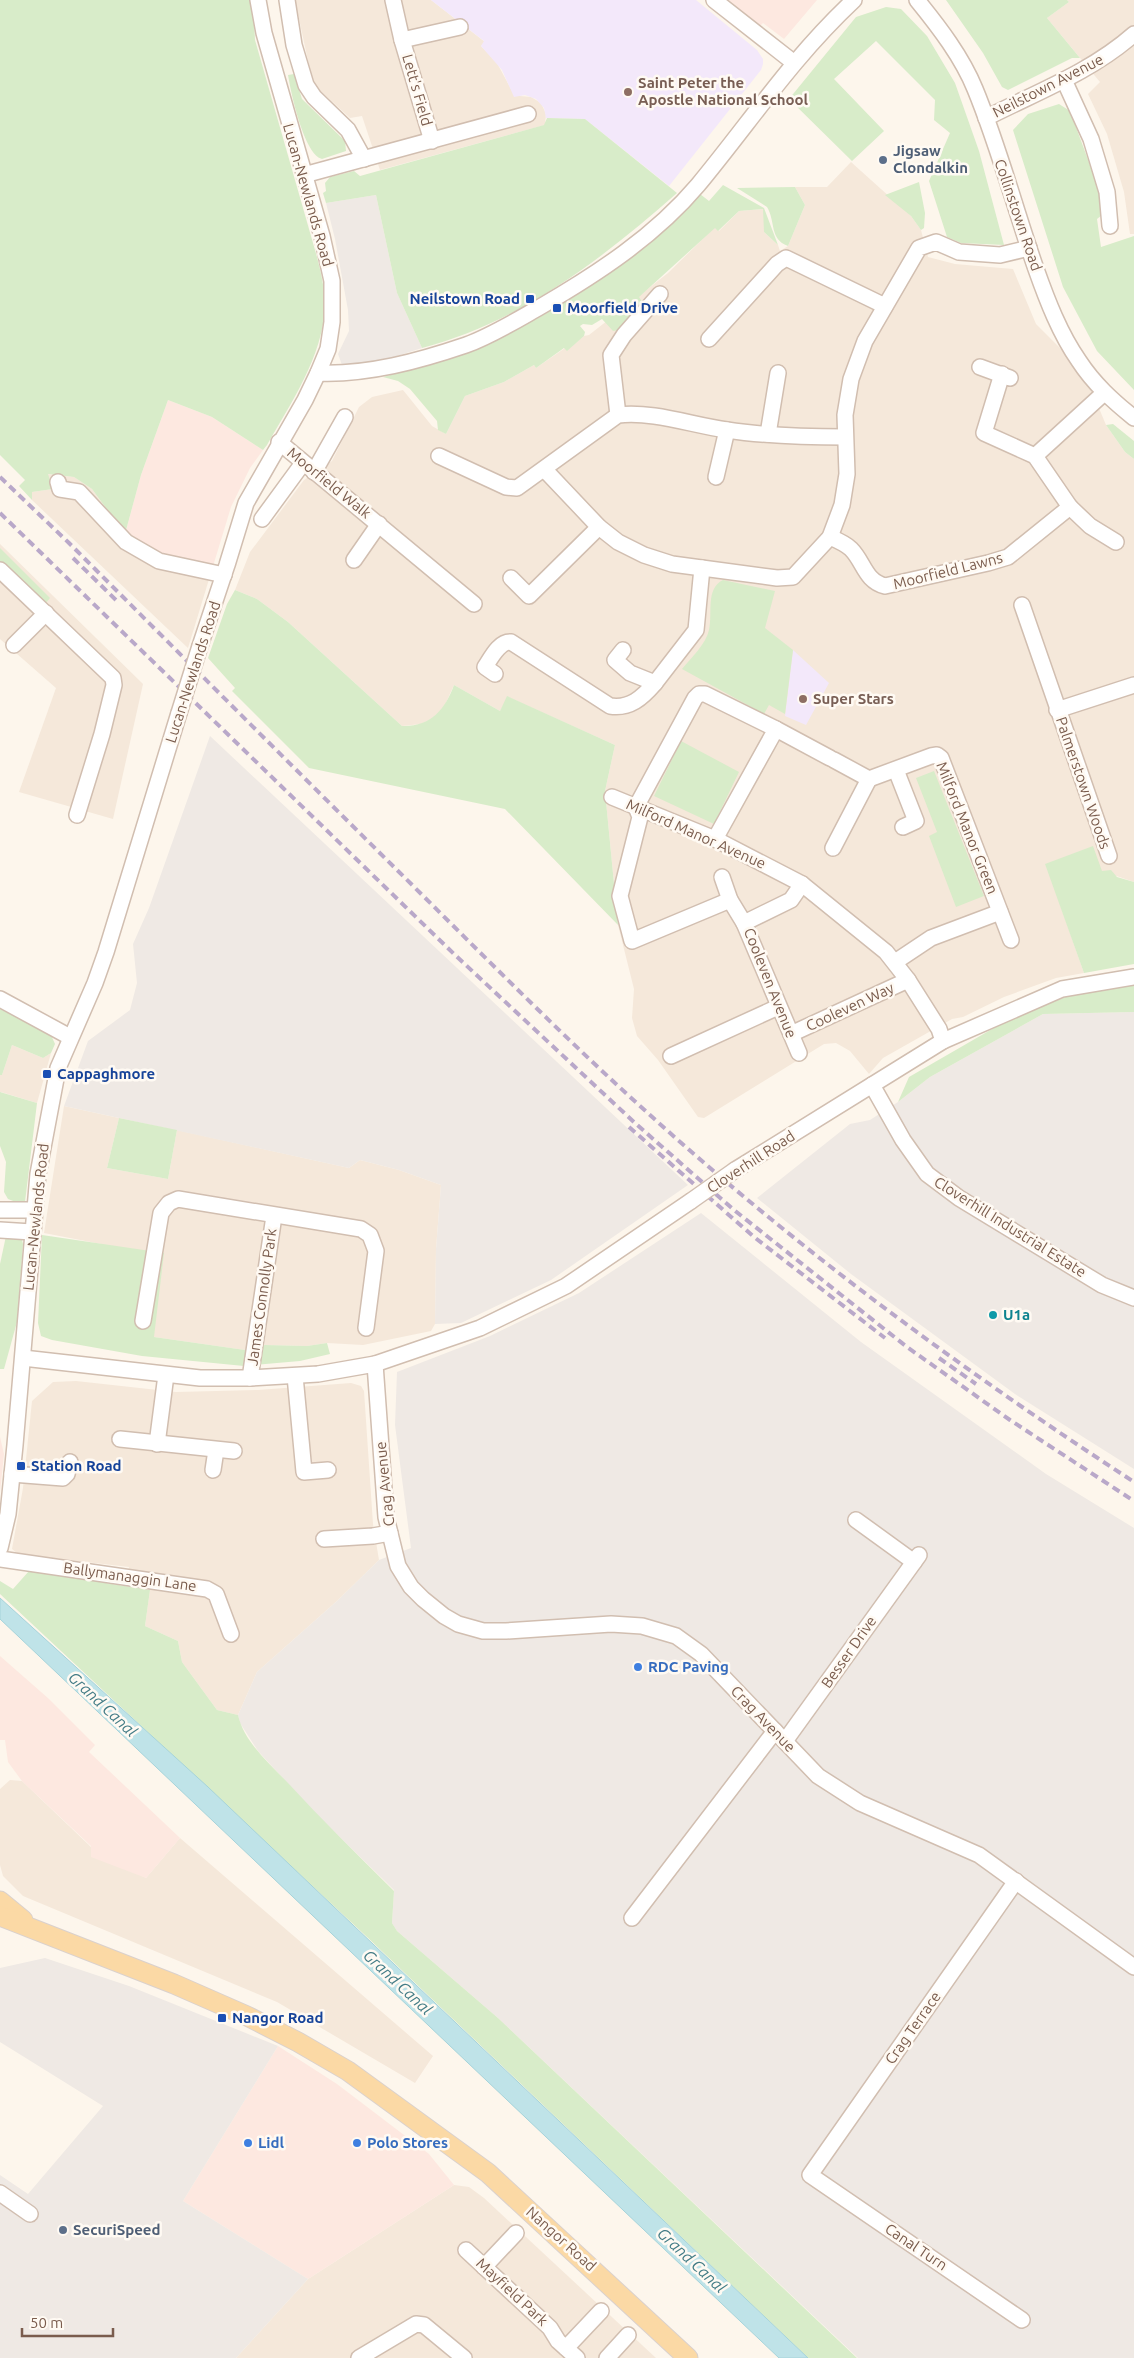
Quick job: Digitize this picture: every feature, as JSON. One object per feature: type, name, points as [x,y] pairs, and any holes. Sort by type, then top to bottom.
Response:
[{"type":"main road","points":[[0,1901],[36,1930]]},
{"type":"main road","name":"Nangor Road","points":[[0,1916],[174,1984],[247,2016],[298,2042],[348,2071],[488,2173],[688,2358]]},
{"type":"main road","points":[[0,1930],[36,1930]]},
{"type":"street","name":"Lucan-Newlands Road","points":[[0,1548],[8,1514],[38,1174],[58,1068],[70,1037],[95,984],[106,952],[246,503],[305,400],[328,349],[333,298],[322,236],[264,33],[258,0]]},
{"type":"street","points":[[287,0],[294,45],[306,85],[314,97],[348,130],[364,159]]},
{"type":"street","name":"Lett's Field","points":[[393,0],[402,40],[432,141]]},
{"type":"street","points":[[714,0],[793,62]]},
{"type":"street","points":[[318,373],[342,374],[377,369],[467,344],[518,319],[568,290],[626,252],[697,186],[793,62],[827,24],[854,0]]},
{"type":"street","name":"Collinstown Road","points":[[917,0],[958,57],[974,88],[986,118],[1046,297],[1062,331],[1078,361],[1104,393],[1134,418]]},
{"type":"street","name":"Lett's Field","points":[[402,40],[460,27]]},
{"type":"street","name":"Neilstown Avenue","points":[[986,118],[1064,80],[1112,53],[1134,34]]},
{"type":"street","points":[[1064,80],[1090,139],[1107,192],[1110,226]]},
{"type":"street","name":"Lett's Field","points":[[304,174],[528,114]]},
{"type":"street","points":[[545,470],[599,528],[618,542],[644,555],[672,564],[777,578],[793,577],[830,537],[842,506],[847,474],[845,415],[851,379],[865,341],[919,248],[936,242],[959,252],[1000,255],[1029,248]]},
{"type":"street","points":[[709,339],[777,264],[786,258],[885,306]]},
{"type":"street","points":[[618,415],[611,355],[624,335],[660,294]]},
{"type":"street","points":[[980,367],[1006,376],[984,433],[1035,456],[1070,507],[1090,526],[1116,542]]},
{"type":"street","points":[[768,434],[778,373]]},
{"type":"street","points":[[1035,456],[1104,393]]},
{"type":"street","points":[[439,456],[506,488],[517,488],[545,470],[618,415],[635,413],[727,430],[768,434],[803,437],[845,437]]},
{"type":"street","points":[[262,519],[309,468],[344,417]]},
{"type":"street","points":[[716,477],[727,430]]},
{"type":"street","name":"Moorfield Walk","points":[[280,442],[474,604]]},
{"type":"street","points":[[58,482],[60,488],[79,492],[126,542],[159,561],[224,575]]},
{"type":"street","name":"Moorfield Lawns","points":[[830,537],[851,549],[867,574],[876,584],[885,586],[988,563],[1008,556],[1070,507]]},
{"type":"street","name":"Moorfield Walk","points":[[354,560],[379,524]]},
{"type":"street","points":[[511,578],[529,596],[599,528]]},
{"type":"street","points":[[495,674],[485,667],[501,646],[506,642],[511,642],[610,706],[625,706],[637,701],[655,683],[696,630],[702,568]]},
{"type":"street","points":[[0,570],[113,678],[114,685],[102,734],[77,815]]},
{"type":"street","name":"Palmerstown Woods","points":[[1022,605],[1109,856]]},
{"type":"street","points":[[14,645],[46,613]]},
{"type":"street","points":[[623,650],[615,660],[630,672],[655,683]]},
{"type":"street","name":"Palmerstown Woods","points":[[1058,710],[1134,685]]},
{"type":"street","points":[[730,900],[632,941],[620,896],[640,817],[636,807],[695,698],[699,694],[705,694],[776,729],[869,779],[833,848]]},
{"type":"street","points":[[715,839],[776,729]]},
{"type":"street","name":"Milford Manor Green","points":[[869,779],[931,756],[937,755],[941,758],[1011,940]]},
{"type":"street","points":[[896,770],[916,821],[903,827]]},
{"type":"street","name":"Milford Manor Avenue","points":[[612,797],[715,839],[802,884],[895,962],[939,1029],[943,1042]]},
{"type":"street","points":[[722,877],[730,900],[744,923]]},
{"type":"street","name":"Cooleven Avenue","points":[[799,1053],[744,923],[791,900],[802,884]]},
{"type":"street","name":"Milford Manor Green","points":[[895,962],[930,938],[1000,912]]},
{"type":"street","name":"Cloverhill Road","points":[[375,1364],[480,1328],[566,1286],[735,1170],[943,1042],[1062,989],[1134,977]]},
{"type":"street","name":"Cooleven Way","points":[[791,1034],[908,980]]},
{"type":"street","points":[[0,999],[70,1037]]},
{"type":"street","points":[[671,1056],[778,1007]]},
{"type":"street","name":"Cloverhill Industrial Estate","points":[[872,1085],[903,1140],[926,1174],[959,1198],[1102,1285],[1134,1298]]},
{"type":"street","name":"James Connolly Park","points":[[143,1321],[161,1213],[168,1204],[178,1199],[361,1229],[370,1235],[376,1251],[366,1328]]},
{"type":"street","points":[[0,1210],[34,1210]]},
{"type":"street","name":"James Connolly Park","points":[[250,1378],[274,1216]]},
{"type":"street","points":[[0,1230],[32,1232]]},
{"type":"street","points":[[23,1358],[200,1378],[295,1376],[375,1364]]},
{"type":"street","name":"Crag Avenue","points":[[375,1364],[386,1518],[398,1566],[411,1588],[432,1608],[458,1624],[494,1632],[611,1624],[642,1626],[676,1636],[701,1654],[818,1776],[860,1803],[965,1848],[1016,1881],[1134,1968]]},
{"type":"street","points":[[157,1444],[166,1375]]},
{"type":"street","points":[[295,1376],[304,1472],[328,1470]]},
{"type":"street","points":[[120,1439],[234,1452]]},
{"type":"street","points":[[213,1470],[216,1450]]},
{"type":"street","points":[[12,1474],[63,1478],[67,1474],[70,1462]]},
{"type":"street","name":"Besser Drive","points":[[632,1918],[780,1736],[916,1558],[856,1520]]},
{"type":"street","points":[[324,1539],[390,1533]]},
{"type":"street","name":"Ballymanaggin Lane","points":[[0,1559],[207,1589],[216,1594],[231,1634]]},
{"type":"street","name":"Crag Terrace","points":[[810,2175],[1016,1881]]},
{"type":"street","name":"Canal Turn","points":[[810,2175],[1022,2320]]},
{"type":"street","points":[[0,2193],[30,2214]]},
{"type":"street","points":[[484,2267],[516,2233]]},
{"type":"street","name":"Mayfield Park","points":[[466,2250],[550,2328],[558,2341],[571,2353]]},
{"type":"street","points":[[571,2353],[600,2311]]},
{"type":"street","points":[[359,2358],[416,2324],[424,2325],[464,2358]]},
{"type":"street","points":[[607,2358],[628,2335]]},
{"type":"shaded area","points":[[295,0],[431,0],[485,42],[481,46],[497,63],[511,89],[520,96],[531,97],[541,103],[546,114],[545,125],[380,170],[362,116],[350,118],[313,84]]},
{"type":"shaded area","name":"Saint Peter the Apostle National School","points":[[431,0],[696,0],[757,50],[763,59],[763,64],[761,70],[669,186],[585,119],[546,118],[544,108],[536,99],[525,95],[514,97],[502,70],[481,46],[484,41]]},
{"type":"shaded area","points":[[728,0],[817,0],[784,39],[763,23],[760,26]]},
{"type":"shaded area","points":[[1067,0],[1134,0],[1134,234],[1130,234],[1124,192],[1107,134],[1088,94],[1100,82],[1047,18],[1069,2]]},
{"type":"shaded area","points":[[851,162],[911,216],[921,230],[928,257],[955,264],[1013,269],[1036,324],[1066,354],[1091,389],[1106,425],[1125,452],[1134,459],[1134,882],[1102,871],[1046,864],[1084,973],[1056,978],[1004,997],[963,1017],[952,1019],[883,1058],[869,1074],[850,1051],[836,1043],[824,1044],[704,1118],[698,1117],[658,1060],[637,1036],[632,1018],[634,989],[618,925],[605,791],[615,745],[508,697],[500,711],[454,685],[444,707],[436,717],[421,724],[402,726],[288,622],[257,599],[235,590],[250,552],[304,480],[332,461],[359,407],[372,397],[403,390],[432,426],[446,434],[465,396],[504,382],[534,365],[536,368],[565,348],[567,350],[668,273],[715,227],[719,231],[739,211],[764,209],[764,232],[778,245],[780,251],[788,246],[805,205],[795,187],[827,187]]},
{"type":"shaded area","points":[[376,195],[397,293],[422,348],[375,363],[342,365],[338,354],[349,331],[348,310],[335,239],[326,203]]},
{"type":"shaded area","points":[[168,400],[212,417],[263,450],[250,468],[231,507],[214,563],[207,567],[168,559],[125,534],[141,475]]},
{"type":"shaded area","points":[[47,474],[74,477],[92,489],[125,534],[207,567],[214,563],[188,648],[32,500],[32,492],[53,489]]},
{"type":"shaded area","points":[[0,544],[143,684],[113,819],[19,792],[56,688],[0,639]]},
{"type":"shaded area","name":"Super Stars","points":[[793,650],[829,683],[806,725],[785,716]]},
{"type":"shaded area","points":[[210,736],[688,1185],[551,1280],[461,1323],[435,1324],[436,1249],[441,1185],[399,1170],[360,1160],[349,1168],[64,1106],[88,1041],[130,1010],[137,983],[133,944],[149,908]]},
{"type":"shaded area","points":[[1134,1012],[1134,1469],[1015,1394],[851,1274],[757,1198],[850,1124],[870,1120],[898,1102],[930,1077],[1043,1014]]},
{"type":"shaded area","points":[[12,1045],[43,1058],[51,1053],[37,1103],[1,1092],[0,1094],[0,1075],[2,1075]]},
{"type":"shaded area","points":[[64,1106],[119,1118],[107,1168],[168,1179],[177,1130],[349,1168],[360,1160],[399,1170],[441,1185],[436,1249],[435,1324],[431,1331],[363,1345],[327,1343],[307,1346],[265,1345],[245,1350],[154,1337],[101,1244],[44,1233]]},
{"type":"shaded area","points":[[701,1213],[861,1342],[1046,1474],[1134,1528],[1134,2358],[858,2358],[498,2018],[397,1931],[392,1923],[394,1890],[313,1811],[258,1751],[240,1723],[238,1715],[257,1672],[337,1601],[379,1560],[411,1548],[395,1425],[397,1372],[490,1336],[579,1293]]},
{"type":"shaded area","points":[[76,1381],[176,1392],[258,1390],[351,1383],[361,1386],[364,1391],[373,1524],[379,1560],[337,1601],[257,1672],[238,1715],[217,1710],[182,1662],[178,1641],[145,1626],[150,1590],[127,1586],[129,1567],[18,1554],[12,1549],[23,1488],[32,1401],[53,1382]]},
{"type":"shaded area","points":[[0,1437],[4,1454],[0,1492]]},
{"type":"shaded area","points":[[0,1656],[49,1699],[95,1745],[89,1752],[180,1838],[146,1878],[91,1857],[91,1846],[22,1781],[8,1762],[5,1740],[0,1740]]},
{"type":"shaded area","points":[[10,1780],[22,1781],[91,1847],[146,1878],[180,1838],[433,2056],[415,2083],[277,2002],[23,1896],[3,1876],[0,1865],[0,1789]]},
{"type":"shaded area","points":[[45,1958],[129,1986],[278,2046],[183,2201],[308,2279],[236,2358],[0,2358],[0,2175],[28,2194],[103,2106],[0,2042],[0,1968]]},
{"type":"shaded area","points":[[278,2046],[337,2084],[429,2154],[454,2185],[308,2279],[183,2201]]},
{"type":"shaded area","points":[[454,2185],[469,2187],[484,2198],[656,2358],[236,2358],[308,2279]]},
{"type":"green space","points":[[0,0],[253,0],[255,40],[320,269],[324,287],[325,306],[323,325],[318,343],[312,361],[295,396],[267,445],[263,450],[212,417],[168,400],[141,475],[125,534],[92,489],[74,477],[48,474],[53,489],[32,492],[32,500],[19,486],[25,480],[0,455]]},
{"type":"green space","points":[[946,0],[1067,0],[1069,2],[1047,18],[1080,58],[1072,58],[1008,90],[1002,87],[983,53]]},
{"type":"green space","points":[[886,7],[901,9],[927,36],[955,83],[979,151],[1004,245],[961,243],[947,237],[929,181],[950,133],[934,120],[935,100],[876,41],[834,79],[884,131],[852,161],[789,99],[856,17]]},
{"type":"green space","points":[[294,74],[302,99],[345,141],[346,151],[322,159],[315,155],[304,135],[295,108],[288,75]]},
{"type":"green space","points":[[1059,104],[1070,111],[1107,211],[1097,219],[1101,247],[1134,236],[1134,390],[1097,351],[1063,287],[1013,130],[1028,114]]},
{"type":"green space","points":[[547,118],[585,119],[677,193],[649,218],[558,286],[493,322],[458,337],[422,348],[397,293],[376,195],[326,203],[323,193],[326,191],[325,183],[330,177],[354,171],[360,176],[544,125]]},
{"type":"green space","points":[[919,182],[925,213],[924,228],[921,230],[911,216],[885,195]]},
{"type":"green space","points":[[723,185],[764,208],[778,245],[764,232],[763,209],[739,211],[718,231],[715,228],[639,297],[643,303],[620,330],[613,331],[602,319],[592,325],[583,324],[580,326],[585,332],[584,336],[567,351],[564,348],[536,368],[534,365],[504,382],[465,396],[446,434],[438,430],[437,421],[410,389],[398,381],[383,377],[466,352],[537,318],[597,282],[653,240],[700,194],[709,201]]},
{"type":"green space","points":[[795,187],[805,205],[788,246],[782,243],[775,235],[767,207],[737,188]]},
{"type":"green space","points":[[1113,424],[1134,441],[1134,459],[1125,452],[1106,425]]},
{"type":"green space","points":[[0,548],[50,598],[45,604],[0,562]]},
{"type":"green space","points":[[723,580],[775,591],[765,628],[793,650],[785,714],[769,705],[764,714],[682,669],[705,640],[709,630],[712,595],[717,584]]},
{"type":"green space","points":[[235,590],[257,599],[288,622],[402,726],[421,724],[435,715],[446,702],[454,685],[500,711],[507,696],[615,745],[605,791],[618,925],[505,809],[309,768],[232,691],[235,688],[208,658],[227,604]]},
{"type":"green space","points":[[681,741],[739,772],[714,824],[654,796]]},
{"type":"green space","points":[[934,771],[984,896],[956,907],[929,836],[937,832],[916,778]]},
{"type":"green space","points":[[1093,846],[1102,871],[1111,870],[1117,877],[1134,882],[1134,964],[1084,973],[1045,864]]},
{"type":"green space","points":[[1134,983],[1134,1012],[1043,1014],[930,1077],[898,1102],[909,1077],[1006,1021],[1068,996]]},
{"type":"green space","points":[[0,1009],[51,1035],[55,1044],[51,1053],[43,1058],[12,1045],[2,1075],[0,1075]]},
{"type":"green space","points":[[0,1092],[37,1103],[25,1202],[21,1204],[8,1199],[4,1192],[6,1162],[0,1146]]},
{"type":"green space","points":[[119,1118],[177,1130],[168,1179],[107,1168]]},
{"type":"green space","points":[[42,1235],[164,1253],[154,1337],[245,1350],[265,1345],[307,1346],[327,1343],[330,1354],[300,1361],[244,1366],[142,1356],[52,1340],[41,1336],[38,1323]]},
{"type":"green space","points":[[6,1236],[21,1236],[23,1244],[17,1322],[4,1369],[0,1369],[0,1264]]},
{"type":"green space","points":[[29,1571],[150,1590],[145,1626],[178,1641],[182,1662],[217,1710],[238,1715],[241,1725],[258,1752],[394,1891],[392,1923],[397,1931],[498,2018],[857,2358],[808,2358],[367,1937],[0,1594],[0,1581],[13,1589]]},
{"type":"water","name":"Grand Canal","points":[[0,1598],[208,1787],[808,2358],[779,2358],[0,1619]]},
{"type":"railway","points":[[0,477],[69,543],[520,992],[584,1054],[707,1166],[765,1215],[885,1308],[1008,1397],[1134,1482]]},
{"type":"railway","points":[[0,513],[454,954],[635,1123],[734,1210],[907,1347],[1010,1420],[1134,1501]]},
{"type":"railway","points":[[73,558],[118,602]]},
{"type":"railway","points":[[629,1127],[754,1237],[885,1338]]},
{"type":"railway","points":[[939,1358],[976,1384]]},
{"type":"place","name":"Saint Peter the Apostle National School","points":[[628,92]]},
{"type":"place","name":"Jigsaw Clondalkin","points":[[883,160]]},
{"type":"place","name":"Neilstown Road","points":[[530,299]]},
{"type":"place","name":"Moorfield Drive","points":[[557,308]]},
{"type":"place","name":"Super Stars","points":[[803,699]]},
{"type":"place","name":"Cappaghmore","points":[[47,1074]]},
{"type":"place","name":"U1a","points":[[993,1315]]},
{"type":"place","name":"Station Road","points":[[21,1466]]},
{"type":"place","name":"RDC Paving","points":[[638,1667]]},
{"type":"place","name":"Nangor Road","points":[[222,2018]]},
{"type":"place","name":"Lidl","points":[[248,2143]]},
{"type":"place","name":"Polo Stores","points":[[357,2143]]},
{"type":"place","name":"SecuriSpeed","points":[[63,2230]]}]
